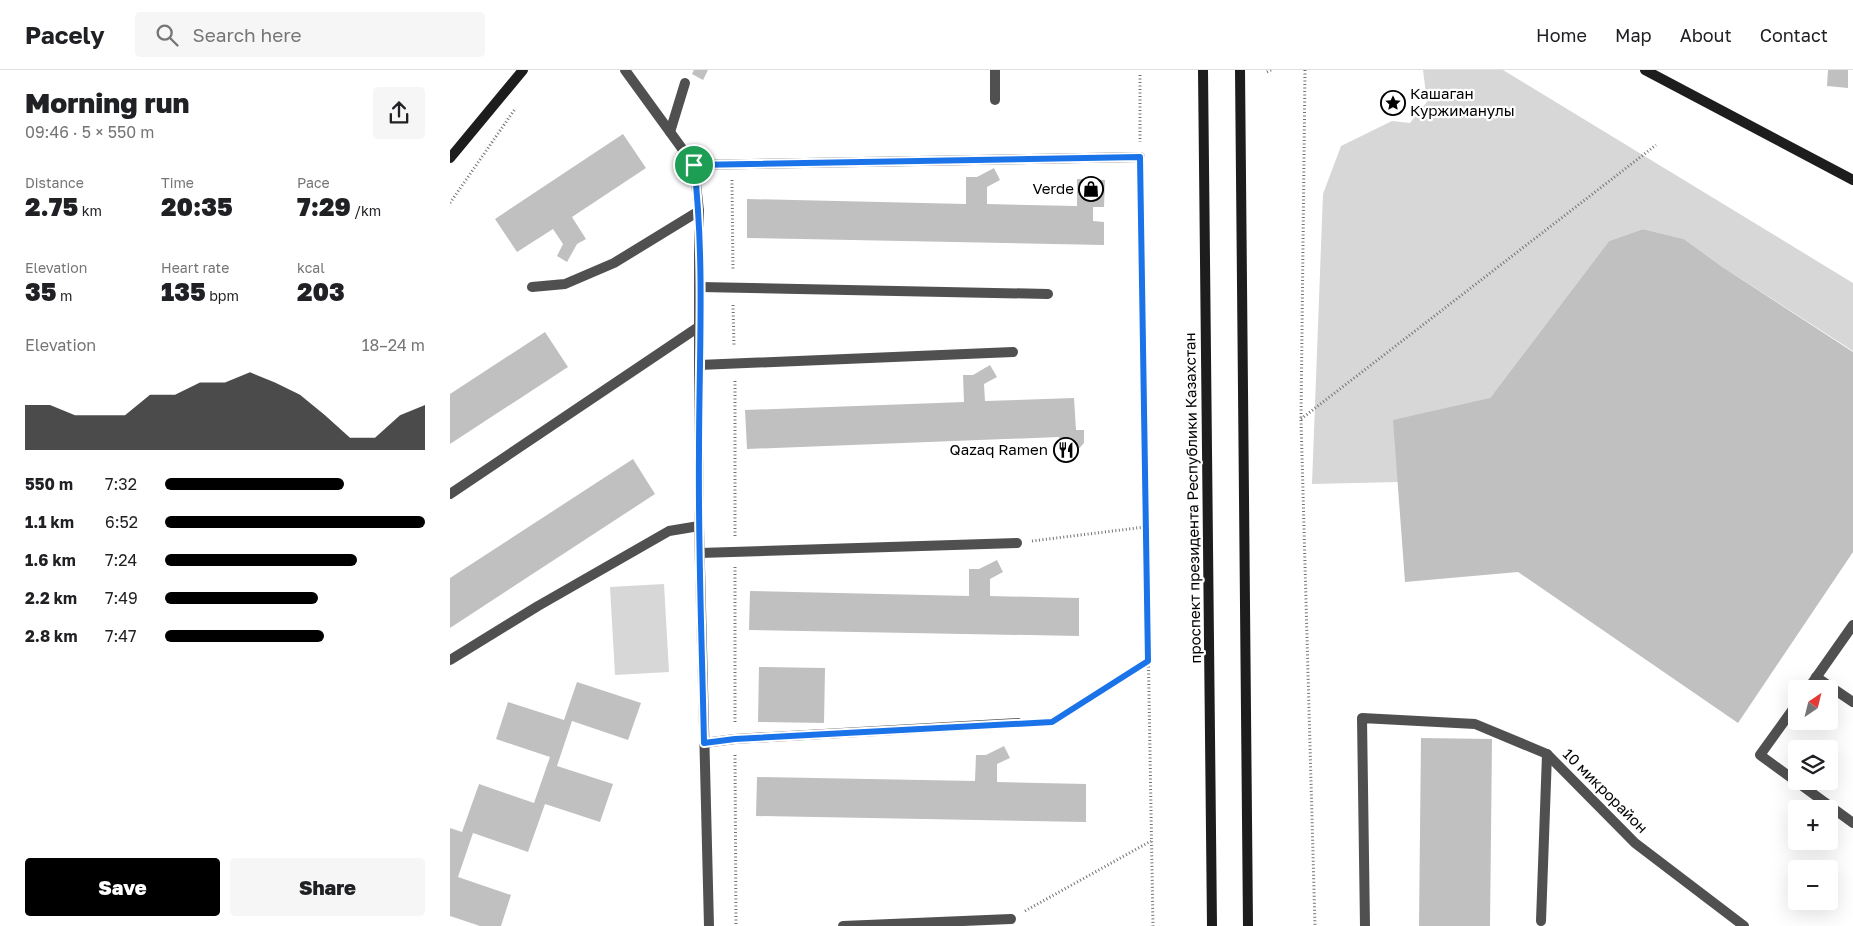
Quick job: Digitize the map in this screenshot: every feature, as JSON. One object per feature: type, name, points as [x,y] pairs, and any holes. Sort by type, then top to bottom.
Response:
[{"type":"main road","points":[[450,158],[522,70]]},
{"type":"main road","name":"проспект президента Республики Казахстан","points":[[1203,70],[1212,926]]},
{"type":"main road","points":[[1240,70],[1248,926]]},
{"type":"main road","points":[[1645,70],[1659,73],[1853,180]]},
{"type":"street","points":[[625,70],[694,165],[699,211],[698,526],[709,926]]},
{"type":"street","points":[[995,70],[995,100]]},
{"type":"street","points":[[670,132],[686,83]]},
{"type":"street","points":[[694,165],[1140,157]]},
{"type":"street","points":[[532,287],[565,284],[614,263],[699,211]]},
{"type":"street","points":[[700,287],[1048,294]]},
{"type":"street","points":[[450,494],[700,326]]},
{"type":"street","points":[[699,365],[1013,352]]},
{"type":"street","points":[[450,660],[538,606],[669,531],[698,526]]},
{"type":"street","points":[[700,553],[1016,543]]},
{"type":"street","points":[[1814,680],[1853,625]]},
{"type":"street","points":[[1816,677],[1853,702]]},
{"type":"street","points":[[1788,716],[1760,755],[1853,823]]},
{"type":"street","name":"10 микрорайон","points":[[1365,926],[1362,718],[1475,724],[1547,754],[1635,843],[1744,926]]},
{"type":"street","points":[[704,743],[735,739],[1018,723]]},
{"type":"street","points":[[1541,921],[1547,754]]},
{"type":"street","points":[[843,926],[1011,919]]},
{"type":"path","points":[[1305,70],[1301,419],[1316,926]]},
{"type":"path","points":[[1140,75],[1145,527],[1153,926]]},
{"type":"path","points":[[450,203],[521,101]]},
{"type":"path","points":[[1301,419],[1656,145]]},
{"type":"path","points":[[1016,543],[1145,527]]},
{"type":"path","points":[[1018,723],[1052,722],[1148,661]]},
{"type":"path","points":[[1011,919],[1151,841]]},
{"type":"shaded area","points":[[1423,70],[1503,70],[1853,283],[1853,351],[1721,266],[1684,239],[1643,229],[1609,241],[1490,398],[1399,482],[1312,484],[1323,194],[1341,146],[1392,121],[1410,123],[1427,102]]},
{"type":"shaded area","points":[[664,584],[669,672],[615,675],[610,587]]},
{"type":"building","points":[[694,70],[708,70],[703,80],[692,74]]},
{"type":"building","points":[[1828,70],[1848,70],[1848,88],[1827,86]]},
{"type":"building","points":[[623,134],[646,168],[572,217],[586,239],[577,244],[567,262],[557,256],[563,244],[553,229],[517,252],[495,219]]},
{"type":"building","points":[[994,168],[1000,180],[987,187],[987,204],[1077,206],[1077,179],[1105,180],[1104,207],[1093,207],[1093,221],[1104,222],[1104,245],[747,238],[747,199],[966,204],[966,177],[977,177]]},
{"type":"building","points":[[1643,229],[1684,239],[1721,266],[1853,352],[1853,552],[1738,723],[1518,572],[1405,582],[1393,420],[1490,398],[1609,241]]},
{"type":"building","points":[[545,332],[568,367],[450,444],[450,394]]},
{"type":"building","points":[[990,365],[997,377],[984,384],[985,401],[1074,398],[1076,430],[1084,430],[1084,443],[1076,452],[1062,454],[1059,437],[747,449],[745,410],[964,402],[963,375],[973,375]]},
{"type":"building","points":[[633,459],[655,494],[450,628],[450,578]]},
{"type":"building","points":[[997,560],[1003,572],[990,579],[990,596],[1079,598],[1079,636],[749,630],[750,591],[969,596],[969,569],[979,569]]},
{"type":"building","points":[[759,667],[825,668],[824,723],[758,722]]},
{"type":"building","points":[[577,682],[641,703],[628,740],[572,721],[557,766],[613,784],[600,822],[545,804],[528,852],[473,833],[458,877],[511,895],[501,926],[480,926],[450,916],[450,828],[462,832],[479,784],[534,803],[550,757],[496,739],[508,702],[564,720]]},
{"type":"building","points":[[1421,738],[1492,739],[1490,926],[1419,926]]},
{"type":"building","points":[[1004,746],[1010,758],[997,764],[997,782],[1086,784],[1086,822],[756,816],[757,777],[975,781],[976,755],[986,755]]},
{"type":"place","name":"Кашаган Куржиманулы","points":[[1393,103]]},
{"type":"place","name":"Verde","points":[[1091,189]]},
{"type":"place","name":"Qazaq Ramen","points":[[1066,450]]},
{"type":"route","points":[[1140,157],[1148,661],[1052,722],[735,739],[704,743],[698,526],[699,211],[694,165],[1140,157]]}]
